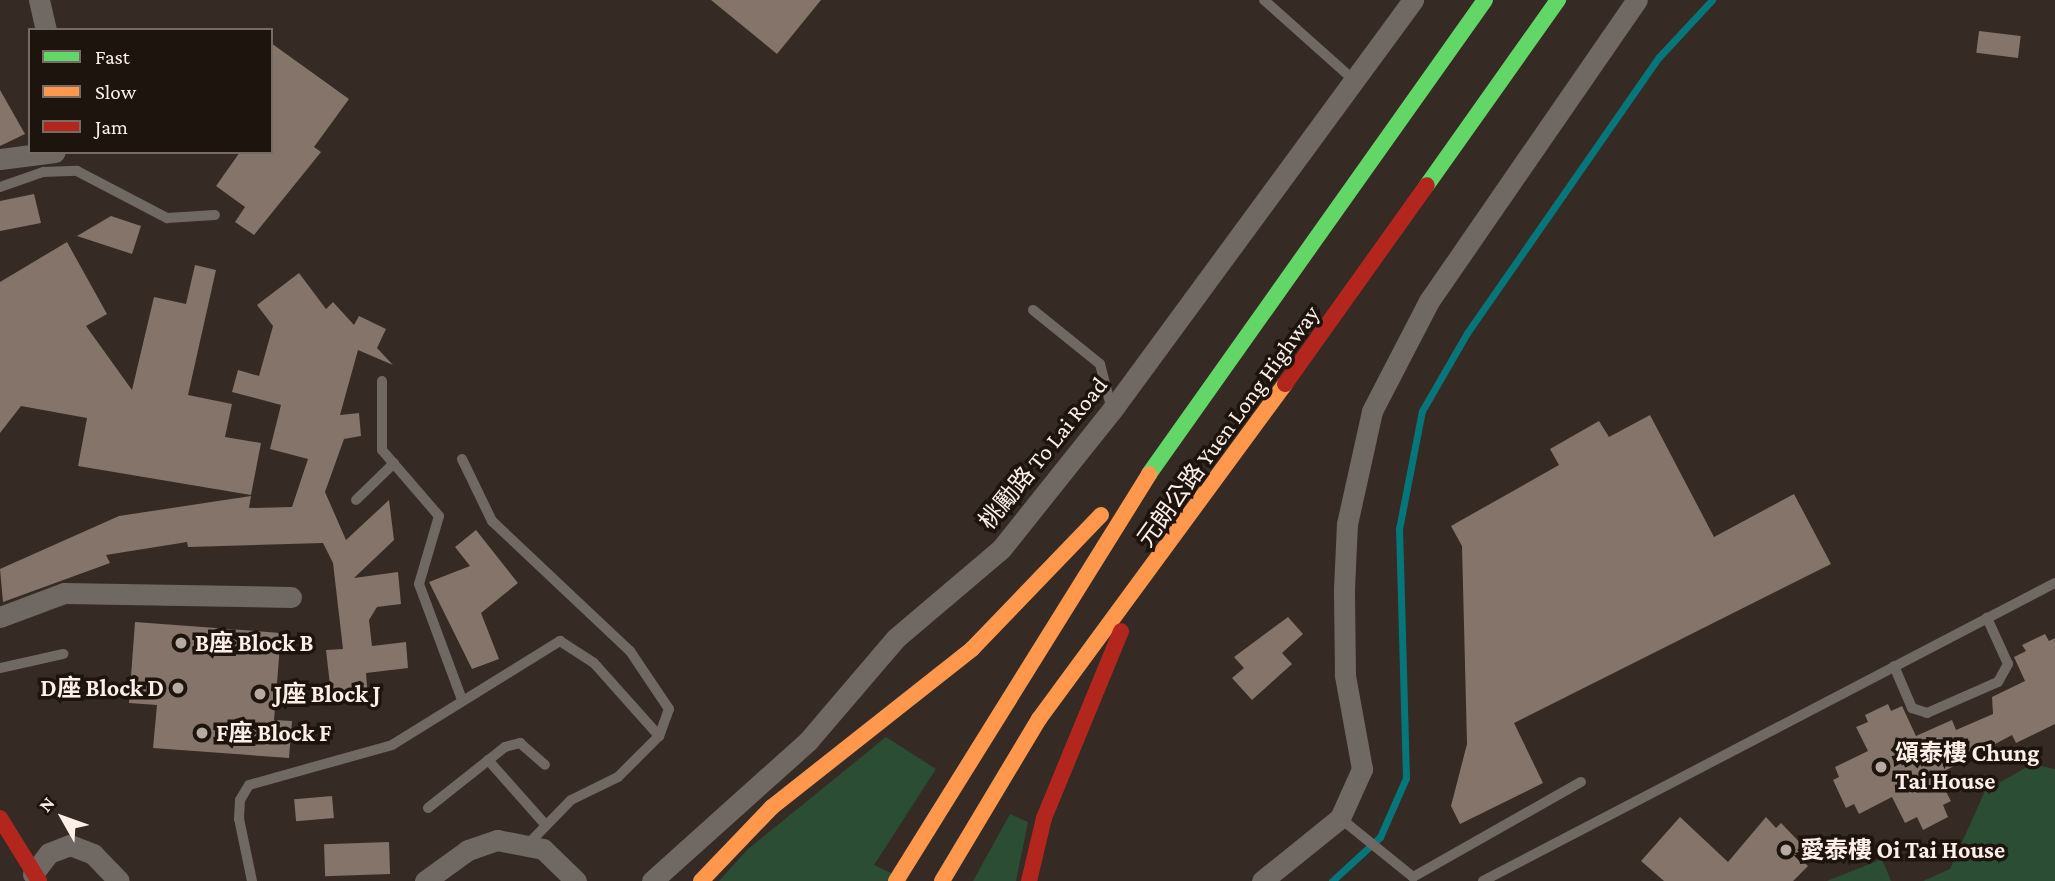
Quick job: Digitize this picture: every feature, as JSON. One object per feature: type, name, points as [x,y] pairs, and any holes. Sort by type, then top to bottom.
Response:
[{"type":"main road","name":"元朗公路 Yuen Long Highway","points":[[896,881],[1165,448],[1485,0]]},
{"type":"main road","name":"元朗公路 Yuen Long Highway","points":[[942,881],[999,776],[1134,597],[1558,0]]},
{"type":"main road","points":[[701,881],[772,807],[972,649],[1165,448]]},
{"type":"main road","points":[[1030,881],[1044,818],[1134,597]]},
{"type":"main road","points":[[0,818],[36,877]]},
{"type":"street","points":[[39,0],[46,28]]},
{"type":"street","name":"桃勵路 To Lai Road","points":[[652,881],[808,741],[896,638],[1000,549],[1112,410],[1413,0]]},
{"type":"street","points":[[1262,881],[1345,822],[1362,769],[1345,675],[1344,589],[1349,512],[1372,411],[1429,301],[1637,0]]},
{"type":"street","points":[[0,159],[39,154]]},
{"type":"street","points":[[0,617],[64,593],[291,597]]},
{"type":"street","points":[[425,881],[478,847],[498,840],[529,843],[576,881]]},
{"type":"street","points":[[36,877],[49,853],[70,845],[93,854],[119,881]]},
{"type":"lane","points":[[1264,0],[1356,81]]},
{"type":"lane","points":[[0,187],[43,172],[77,171],[167,218],[215,215]]},
{"type":"lane","points":[[1033,310],[1100,365],[1112,410]]},
{"type":"lane","points":[[383,381],[378,430],[394,463],[439,516],[419,584],[461,697]]},
{"type":"lane","points":[[462,459],[492,521],[630,651],[663,691],[669,709],[659,736],[618,777],[543,822],[529,843]]},
{"type":"lane","points":[[356,500],[394,463]]},
{"type":"lane","points":[[1483,881],[2055,583]]},
{"type":"lane","points":[[1894,666],[1912,708],[1927,713],[1998,682],[2008,664],[1987,618]]},
{"type":"lane","points":[[252,881],[240,819],[240,800],[249,785],[392,745],[461,697],[560,641],[594,663],[659,736]]},
{"type":"lane","points":[[0,668],[62,654]]},
{"type":"lane","points":[[428,808],[488,760],[520,743],[544,765]]},
{"type":"lane","points":[[488,760],[543,822]]},
{"type":"lane","points":[[1345,822],[1413,877],[1581,782]]},
{"type":"green space","points":[[886,737],[936,769],[874,865],[908,881],[719,881],[748,849]]},
{"type":"green space","points":[[2032,764],[2055,769],[2055,881],[1923,881],[1950,869],[1985,791]]},
{"type":"green space","points":[[1010,814],[1028,822],[1016,881],[973,881]]},
{"type":"green space","points":[[1882,859],[1891,881],[1827,881]]},
{"type":"building","points":[[711,0],[821,0],[777,54]]},
{"type":"building","points":[[1979,31],[2021,36],[2018,58],[1976,53]]},
{"type":"building","points":[[273,44],[349,99],[314,147],[321,152],[254,235],[235,222],[245,207],[216,186],[239,154],[273,154]]},
{"type":"building","points":[[0,90],[25,134],[0,146]]},
{"type":"building","points":[[34,194],[41,223],[0,231],[0,201]]},
{"type":"building","points":[[111,216],[141,226],[132,254],[77,236]]},
{"type":"building","points":[[67,242],[107,314],[86,326],[132,390],[154,297],[186,304],[195,265],[216,270],[188,395],[232,404],[225,437],[261,443],[251,495],[78,466],[87,418],[21,406],[0,433],[0,282]]},
{"type":"building","points":[[299,273],[326,309],[333,302],[354,325],[359,316],[386,329],[377,348],[393,365],[358,350],[340,415],[359,413],[361,436],[344,439],[325,492],[346,540],[389,500],[394,540],[354,578],[398,572],[401,604],[377,607],[369,620],[372,646],[406,642],[408,668],[366,673],[368,698],[332,703],[326,650],[343,649],[333,563],[323,543],[188,547],[187,542],[106,555],[110,563],[3,602],[0,569],[119,516],[251,496],[249,508],[292,507],[308,459],[270,449],[281,405],[232,392],[238,370],[259,376],[273,326],[257,305]]},
{"type":"building","points":[[1650,415],[1714,537],[1794,494],[1831,564],[1514,723],[1543,783],[1460,824],[1451,806],[1467,744],[1462,546],[1451,526],[1559,465],[1550,449],[1599,421],[1609,437]]},
{"type":"building","points":[[476,530],[518,583],[481,613],[499,659],[472,669],[429,582],[470,566],[455,547]]},
{"type":"building","points":[[1288,617],[1303,634],[1282,653],[1292,664],[1252,700],[1232,678],[1244,668],[1234,657]]},
{"type":"building","points":[[135,622],[281,633],[274,720],[292,721],[289,758],[153,748],[157,705],[129,703]]},
{"type":"building","points":[[2045,634],[2049,641],[2055,638],[2055,724],[2016,743],[2012,735],[1937,775],[1951,801],[1943,805],[1948,817],[1923,830],[1917,817],[1905,823],[1892,797],[1859,814],[1854,804],[1846,808],[1833,780],[1839,777],[1835,767],[1868,751],[1856,727],[1868,722],[1865,715],[1888,704],[1891,711],[1902,706],[1916,736],[1952,720],[1956,730],[1993,714],[1992,697],[2025,681],[2014,657],[2026,651],[2022,645]]},
{"type":"building","points":[[332,796],[334,818],[296,821],[294,799]]},
{"type":"building","name":"愛泰樓 Oi Tai House","points":[[1680,817],[1728,862],[1766,817],[1776,828],[1781,823],[1809,852],[1802,860],[1808,866],[1793,881],[1664,881],[1641,861]]},
{"type":"building","points":[[389,842],[390,874],[325,876],[324,844]]},
{"type":"waterway","points":[[1332,881],[1380,837],[1406,778],[1399,529],[1422,411],[1467,333],[1659,57],[1712,0]]},
{"type":"traffic: fast","points":[[1149,474],[1485,0]]},
{"type":"traffic: fast","points":[[1427,185],[1558,0]]},
{"type":"traffic: slow","points":[[942,881],[1039,719],[1285,384]]},
{"type":"traffic: slow","points":[[896,881],[1149,474]]},
{"type":"traffic: slow","points":[[701,881],[772,807],[972,649],[1101,515]]},
{"type":"traffic: jam","points":[[1285,384],[1427,185]]},
{"type":"traffic: jam","points":[[1029,881],[1044,818],[1121,631]]},
{"type":"traffic: jam","points":[[0,818],[39,881]]},
{"type":"place","name":"B座 Block B","points":[[181,643]]},
{"type":"place","name":"D座 Block D","points":[[178,688]]},
{"type":"place","name":"J座 Block J","points":[[260,694]]},
{"type":"place","name":"F座 Block F","points":[[202,733]]},
{"type":"place","name":"頌泰樓 Chung Tai House","points":[[1881,767]]},
{"type":"place","name":"愛泰樓 Oi Tai House","points":[[1786,850]]}]
